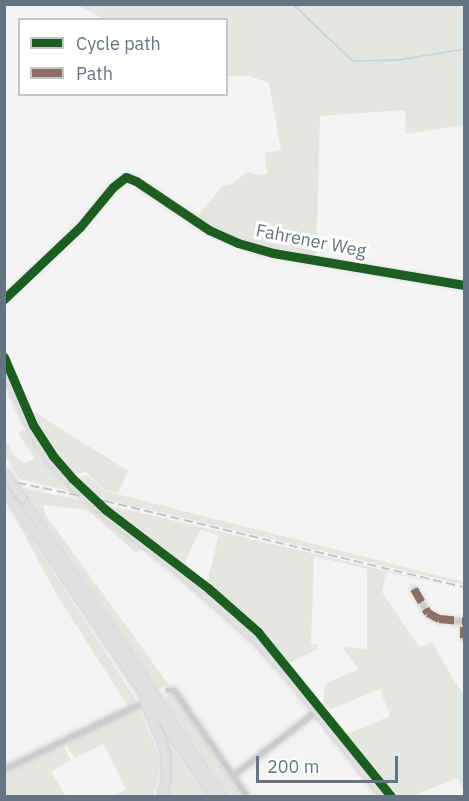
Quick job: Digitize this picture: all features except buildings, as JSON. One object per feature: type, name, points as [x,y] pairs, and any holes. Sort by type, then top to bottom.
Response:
[{"type":"highway","points":[[5,472],[222,796]]},
{"type":"highway","points":[[4,487],[213,796]]},
{"type":"highway","points":[[141,690],[165,753],[166,778],[162,796]]},
{"type":"main road","points":[[4,370],[35,438],[54,466],[72,486],[99,509],[229,615],[291,680],[383,796]]},
{"type":"street","name":"Fahrener Weg","points":[[4,299],[80,227],[113,187],[126,177],[136,180],[209,230],[238,243],[273,253],[465,285]]},
{"type":"street","points":[[414,589],[428,613],[439,619],[465,621]]},
{"type":"street","points":[[465,627],[465,638]]},
{"type":"street","points":[[168,690],[174,690],[247,796]]},
{"type":"street","points":[[4,769],[137,705]]},
{"type":"street","points":[[232,776],[316,711]]},
{"type":"shaded area","points":[[78,5],[464,5],[464,125],[406,134],[405,110],[320,116],[316,256],[282,249],[273,251],[237,239],[196,218],[222,186],[232,184],[247,172],[258,175],[267,174],[265,153],[281,150],[269,83],[249,76],[228,76],[228,18],[101,18]]},
{"type":"shaded area","points":[[31,410],[128,471],[118,493],[105,490],[86,472],[71,476],[35,427]]},
{"type":"shaded area","points":[[20,431],[24,431],[66,490],[19,479],[5,455],[5,438],[13,454],[24,463],[35,459],[19,435]]},
{"type":"shaded area","points":[[87,475],[105,491],[464,582],[464,585],[92,496],[74,479]]},
{"type":"shaded area","points":[[24,488],[80,500],[142,548],[136,553],[88,510],[43,505],[45,514],[169,685],[157,689]]},
{"type":"shaded area","points":[[5,499],[136,700],[128,706],[58,597]]},
{"type":"shaded area","points":[[103,504],[464,589],[386,572],[382,592],[419,647],[432,642],[464,694],[464,791],[458,778],[412,796],[393,796],[345,735],[390,716],[380,689],[329,710],[323,705],[325,684],[359,669],[342,647],[367,649],[367,569],[314,556],[311,644],[318,645],[317,649],[287,665],[259,632],[207,583],[219,535],[200,530],[183,566]]},
{"type":"shaded area","points":[[172,693],[241,796],[231,796],[165,698]]},
{"type":"shaded area","points":[[138,707],[158,754],[158,777],[153,796],[114,796],[126,789],[104,744],[74,758],[67,745],[73,738]]},
{"type":"shaded area","points":[[163,736],[205,796],[165,796]]},
{"type":"shaded area","points":[[58,745],[63,746],[71,760],[51,772],[66,796],[5,796],[5,771]]},
{"type":"waterway","points":[[293,4],[353,61],[399,60],[464,49]]},
{"type":"railway","points":[[4,480],[105,501],[464,587]]},
{"type":"marked path","points":[[414,589],[428,613],[439,619],[464,621]]},
{"type":"marked path","points":[[464,627],[464,638]]},
{"type":"cycle path","points":[[4,299],[80,227],[113,187],[126,177],[136,181],[209,230],[238,243],[273,253],[464,285]]},
{"type":"cycle path","points":[[4,357],[33,425],[53,456],[72,478],[106,510],[208,588],[258,632],[391,796]]}]
